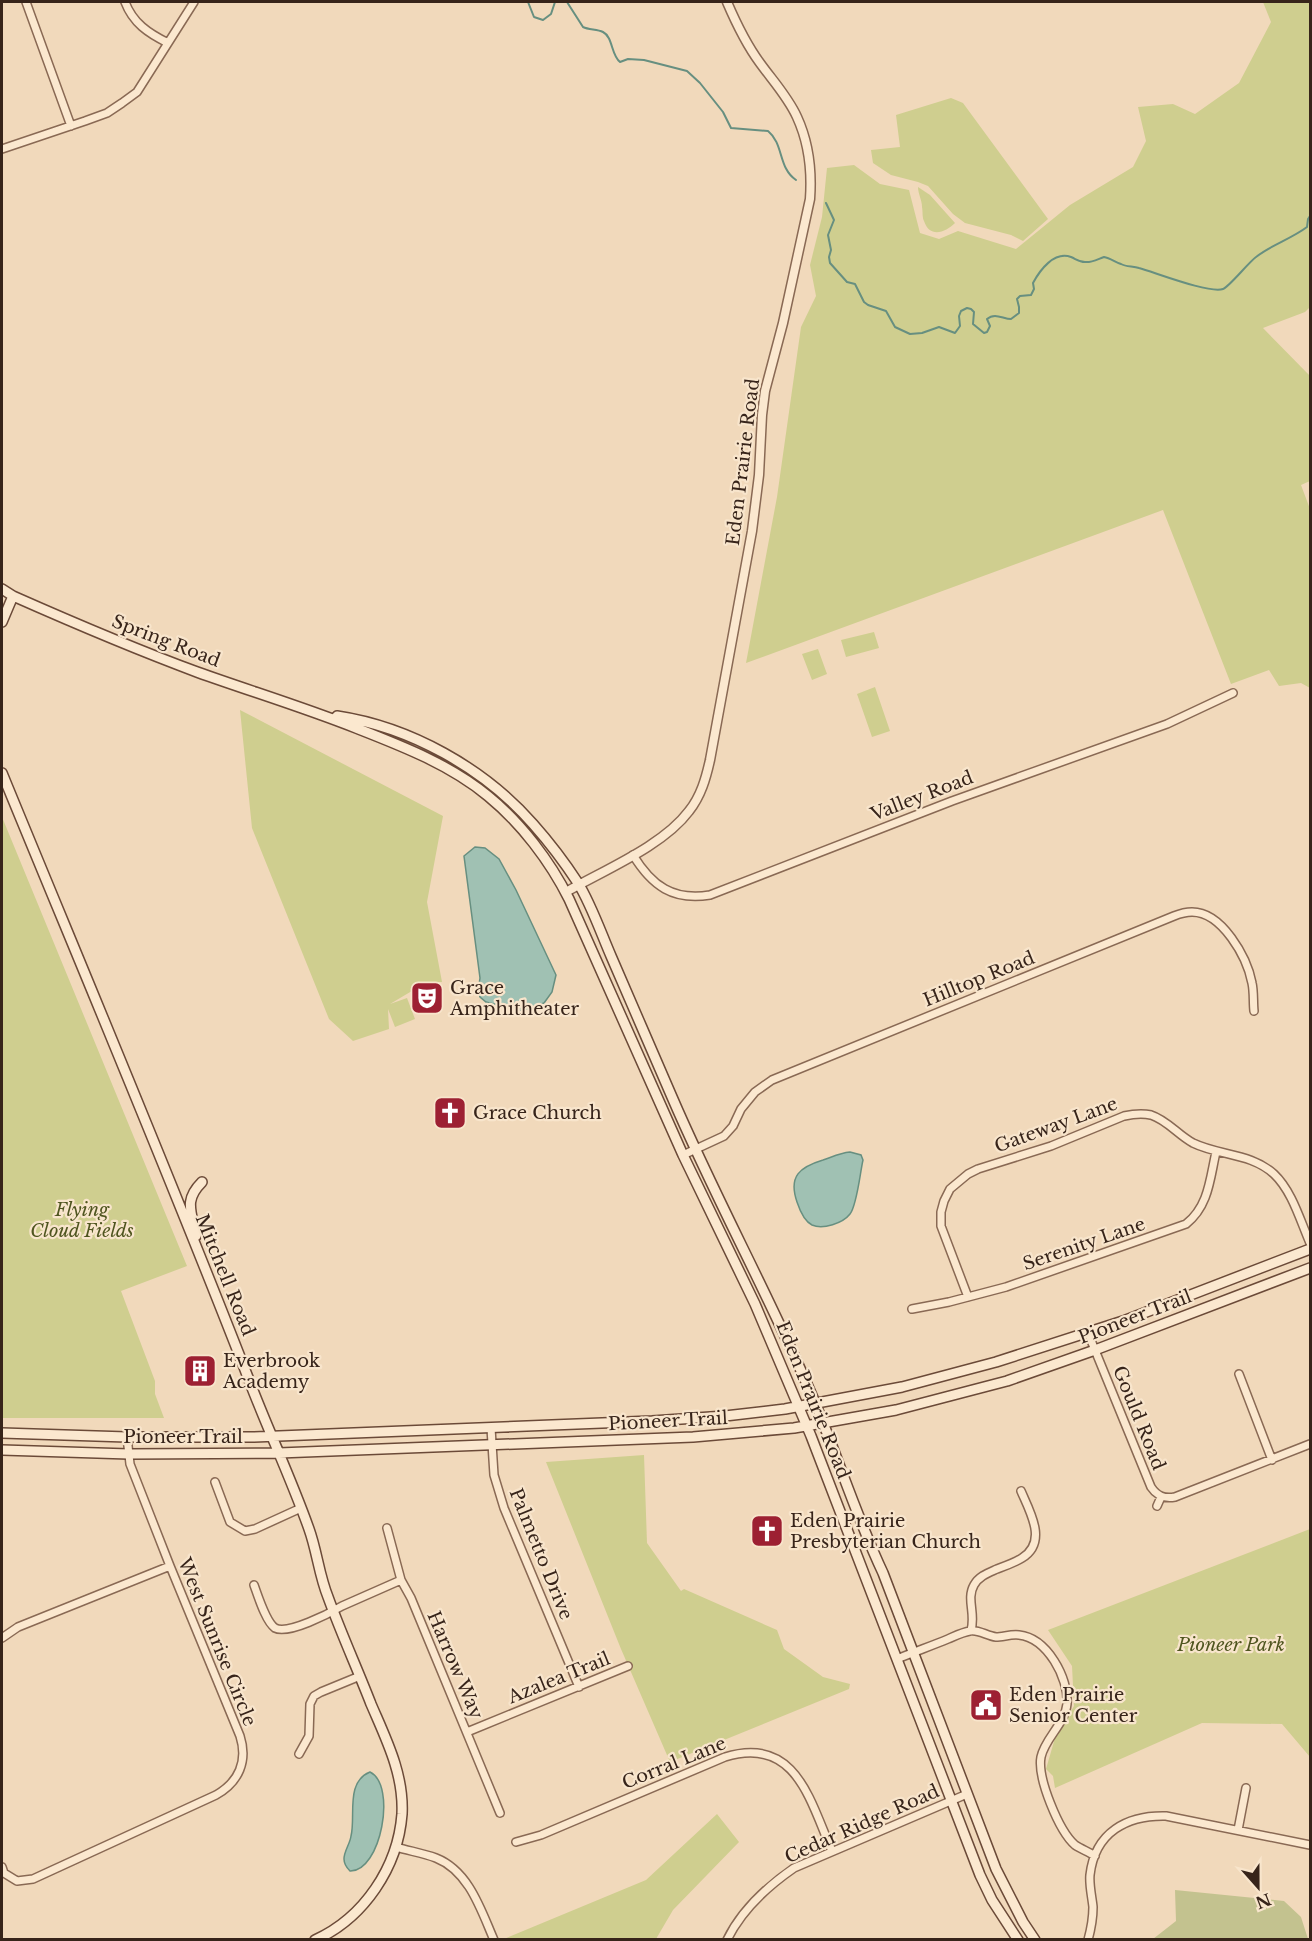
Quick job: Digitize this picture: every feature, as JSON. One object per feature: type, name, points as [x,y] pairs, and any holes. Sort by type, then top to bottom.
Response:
[{"type":"main road","name":"Spring Road","points":[[2,589],[13,596],[141,651],[322,714],[413,750],[480,790],[521,829],[550,866],[566,892]]},
{"type":"main road","points":[[2,622],[13,596]]},
{"type":"main road","name":"Spring Road","points":[[322,714],[363,720],[381,726],[421,742],[463,765],[514,803],[545,838],[579,885]]},
{"type":"main road","name":"Mitchell Road","points":[[2,773],[301,1508],[313,1540],[326,1594],[397,1768],[402,1813],[396,1847],[382,1879],[369,1898],[343,1924],[315,1940]]},
{"type":"main road","name":"Eden Prairie Road","points":[[579,885],[695,1150],[768,1300],[815,1404],[868,1541],[883,1573],[1003,1885],[1023,1923],[1035,1940]]},
{"type":"main road","name":"Eden Prairie Road","points":[[566,892],[683,1155],[755,1304],[799,1406],[976,1865],[992,1900],[1018,1940]]},
{"type":"main road","points":[[200,1256],[190,1202],[202,1182]]},
{"type":"main road","name":"Pioneer Trail","points":[[2,1432],[127,1437],[271,1436],[702,1418],[815,1404],[902,1387],[961,1372],[1088,1333],[1311,1249]]},
{"type":"main road","name":"Pioneer Trail","points":[[2,1450],[129,1454],[279,1453],[693,1437],[807,1426],[896,1410],[980,1389],[1095,1350],[1311,1268]]},
{"type":"street","points":[[26,2],[71,126]]},
{"type":"street","points":[[125,2],[141,28],[168,43]]},
{"type":"street","points":[[2,149],[107,113],[137,92],[194,2]]},
{"type":"street","name":"Eden Prairie Road","points":[[566,892],[660,840],[679,824],[694,803],[705,780],[710,760],[752,531],[765,391],[783,323],[810,199],[811,181],[808,148],[797,117],[782,91],[744,39],[727,2]]},
{"type":"street","name":"Valley Road","points":[[633,855],[641,868],[658,886],[678,895],[694,897],[710,895],[961,797],[1167,724],[1233,693]]},
{"type":"street","name":"Hilltop Road","points":[[683,1155],[723,1136],[733,1126],[741,1109],[755,1092],[772,1080],[1174,916],[1193,912],[1219,922],[1229,933],[1248,969],[1253,984],[1254,1011]]},
{"type":"street","name":"Gateway Lane","points":[[968,1297],[941,1226],[941,1212],[950,1189],[978,1169],[1052,1146],[1131,1114],[1151,1116],[1192,1142],[1216,1152],[1250,1159],[1274,1173],[1287,1191],[1311,1243]]},
{"type":"street","name":"Serenity Lane","points":[[912,1309],[1006,1287],[1186,1224],[1199,1211],[1206,1197],[1216,1152]]},
{"type":"street","name":"Gould Road","points":[[1088,1333],[1151,1487],[1161,1497],[1175,1497],[1311,1444]]},
{"type":"street","points":[[1239,1374],[1272,1460]]},
{"type":"street","name":"Palmetto Drive","points":[[491,1428],[494,1475],[504,1508],[579,1687]]},
{"type":"street","name":"West Sunrise Circle","points":[[2,1867],[4,1873],[17,1881],[33,1878],[216,1795],[235,1781],[240,1771],[243,1748],[240,1736],[130,1464],[127,1437]]},
{"type":"street","points":[[215,1482],[230,1522],[245,1531],[255,1529],[301,1508]]},
{"type":"street","points":[[971,1630],[974,1621],[971,1593],[974,1585],[985,1575],[1022,1558],[1035,1544],[1034,1524],[1021,1491]]},
{"type":"street","points":[[1157,1506],[1161,1497]]},
{"type":"street","name":"Harrow Way","points":[[387,1528],[401,1580],[411,1598],[500,1813]]},
{"type":"street","points":[[2,1638],[18,1627],[170,1566]]},
{"type":"street","points":[[254,1585],[268,1619],[276,1628],[292,1628],[401,1580]]},
{"type":"street","points":[[897,1659],[971,1630],[994,1637],[1018,1635],[1031,1638],[1043,1646],[1053,1657],[1066,1692],[1067,1707],[1046,1743],[1041,1757],[1040,1770],[1059,1823],[1066,1835],[1076,1845],[1095,1856]]},
{"type":"street","name":"Azalea Trail","points":[[467,1732],[628,1666]]},
{"type":"street","points":[[299,1754],[309,1736],[310,1704],[314,1696],[360,1676]]},
{"type":"street","name":"Corral Lane","points":[[516,1842],[542,1834],[725,1757],[747,1752],[772,1757],[796,1774],[811,1801],[832,1851]]},
{"type":"street","points":[[1238,1830],[1246,1788]]},
{"type":"street","name":"Cedar Ridge Road","points":[[727,1940],[739,1920],[779,1879],[803,1864],[967,1794]]},
{"type":"street","points":[[1088,1940],[1093,1909],[1090,1876],[1095,1856],[1109,1834],[1135,1818],[1166,1816],[1311,1845]]},
{"type":"street","points":[[396,1847],[438,1859],[458,1874],[475,1896],[494,1940]]},
{"type":"green space","points":[[1263,2],[1310,2],[1310,307],[1305,312],[1263,328],[1310,376],[1310,481],[1301,485],[1310,509],[1310,688],[1301,683],[1279,686],[1269,670],[1231,684],[1163,510],[746,663],[777,497],[801,327],[816,296],[810,265],[822,217],[827,168],[854,165],[880,184],[909,190],[920,233],[939,239],[958,231],[1016,249],[1070,205],[1133,167],[1146,141],[1138,107],[1173,104],[1195,114],[1239,83],[1271,22]]},
{"type":"green space","points":[[951,98],[963,103],[1048,219],[1023,241],[1011,235],[965,223],[953,214],[928,186],[891,175],[873,163],[871,150],[900,147],[896,115]]},
{"type":"green space","points":[[918,187],[930,195],[955,223],[943,231],[930,230],[923,219]]},
{"type":"green space","points":[[874,632],[879,648],[846,657],[841,640]]},
{"type":"green space","points":[[818,649],[827,674],[812,680],[802,654]]},
{"type":"green space","points":[[875,687],[890,731],[872,737],[857,694]]},
{"type":"green space","points":[[240,710],[443,816],[427,902],[442,982],[427,982],[390,1004],[407,998],[415,1019],[395,1027],[388,1009],[389,1029],[353,1041],[329,1019],[252,828]]},
{"type":"green space","name":"Flying Cloud Fields","points":[[2,817],[187,1266],[121,1291],[155,1381],[155,1394],[164,1418],[2,1418]]},
{"type":"green space","points":[[644,1455],[647,1543],[681,1591],[684,1589],[777,1630],[784,1649],[823,1677],[850,1684],[849,1689],[670,1762],[621,1649],[546,1462]]},
{"type":"green space","name":"Pioneer Park","points":[[1310,1529],[1310,1757],[1282,1724],[1202,1723],[1055,1788],[1053,1776],[1046,1769],[1055,1738],[1074,1706],[1072,1666],[1048,1630]]},
{"type":"green space","points":[[717,1814],[739,1842],[673,1910],[656,1939],[504,1939],[646,1880]]},
{"type":"shaded area","points":[[475,847],[485,848],[499,859],[556,975],[552,992],[544,1003],[521,1011],[486,1002],[480,997],[478,991],[480,978],[464,856]]},
{"type":"shaded area","points":[[850,1152],[861,1155],[863,1160],[850,1214],[838,1223],[822,1227],[812,1225],[798,1205],[795,1179],[808,1166]]},
{"type":"shaded area","points":[[370,1772],[378,1780],[383,1793],[382,1827],[370,1858],[361,1868],[350,1871],[344,1859],[351,1836],[354,1791],[362,1777]]},
{"type":"shaded area","points":[[1175,1890],[1284,1901],[1301,1917],[1308,1939],[1153,1939],[1176,1921]]},
{"type":"waterway","points":[[528,2],[534,17],[543,20],[551,14],[555,2]]},
{"type":"waterway","points":[[567,2],[583,27],[606,34],[620,62],[628,59],[644,60],[687,71],[700,83],[723,112],[731,128],[768,131],[777,142],[786,169],[796,180]]},
{"type":"waterway","points":[[826,203],[834,220],[828,235],[831,250],[830,263],[847,282],[855,284],[864,302],[886,311],[895,327],[910,334],[922,333],[939,327],[955,333],[960,326],[961,311],[967,308],[974,312],[973,324],[984,333],[987,332],[990,326],[987,319],[996,316],[1011,319],[1019,313],[1017,299],[1020,296],[1031,295],[1034,289],[1033,283],[1048,263],[1065,256],[1081,262],[1104,257],[1123,265],[1195,286],[1223,289],[1256,257],[1307,227],[1310,216]]},
{"type":"place","name":"Grace Amphitheater","points":[[427,998]]},
{"type":"place","name":"Grace Church","points":[[450,1113]]},
{"type":"place","name":"Everbrook Academy","points":[[200,1371]]},
{"type":"place","name":"Eden Prairie Presbyterian Church","points":[[767,1531]]},
{"type":"place","name":"Eden Prairie Senior Center","points":[[986,1705]]}]
